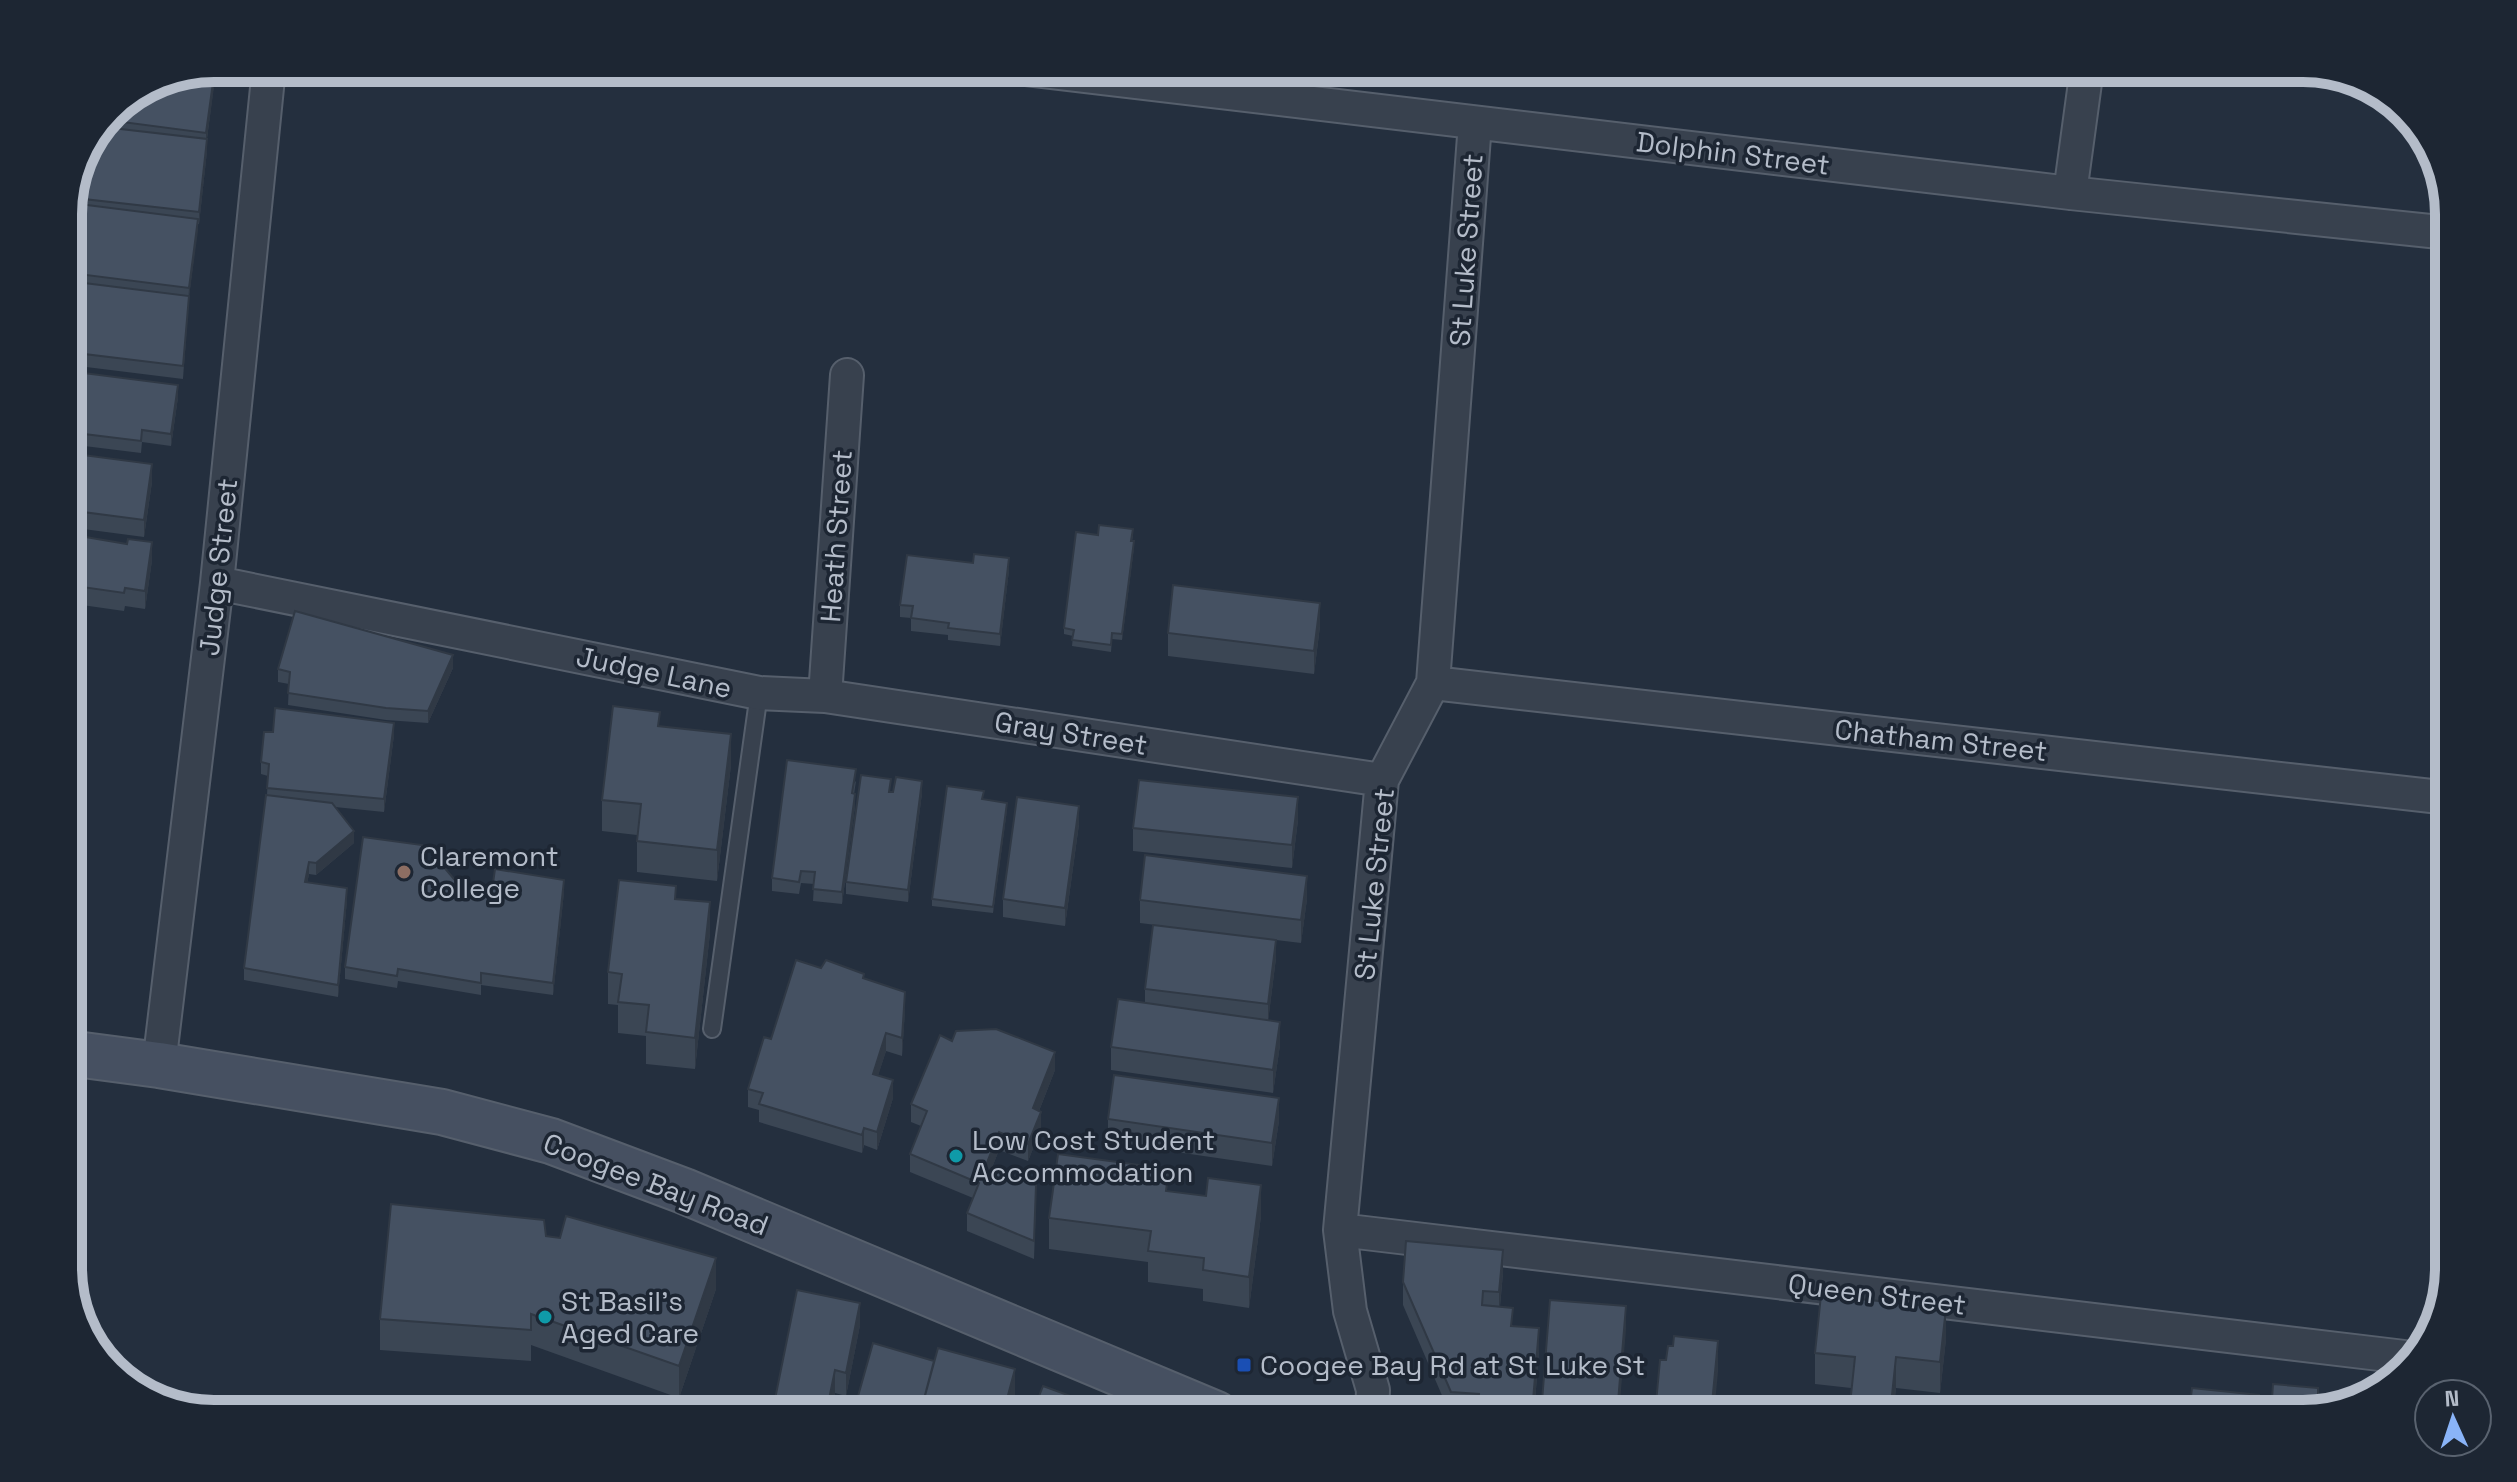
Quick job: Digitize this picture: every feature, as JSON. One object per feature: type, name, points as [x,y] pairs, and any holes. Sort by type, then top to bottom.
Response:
[{"type":"main road","name":"Coogee Bay Road","points":[[82,1055],[442,1112],[551,1141],[684,1191],[1183,1400]]},
{"type":"street","name":"Judge Street","points":[[159,1065],[217,583],[268,82]]},
{"type":"street","name":"Dolphin Street","points":[[1134,82],[2070,193],[2435,232]]},
{"type":"street","points":[[2070,193],[2085,82]]},
{"type":"street","name":"St Luke Street","points":[[1373,1400],[1373,1390],[1350,1311],[1340,1230],[1382,780],[1433,683],[1475,123]]},
{"type":"street","name":"Heath Street","points":[[825,696],[847,375]]},
{"type":"street","name":"Judge Lane","points":[[217,583],[759,693]]},
{"type":"street","name":"Chatham Street","points":[[1433,683],[2435,796]]},
{"type":"street","name":"Gray Street","points":[[759,693],[825,696],[1382,780]]},
{"type":"street","name":"Queen Street","points":[[1340,1230],[2400,1356]]},
{"type":"lane","name":"Judge Lane","points":[[712,1029],[759,693]]},
{"type":"building","points":[[213,82],[206,133],[121,122],[148,100],[171,89]]},
{"type":"building","points":[[114,128],[207,139],[199,212],[83,199],[86,180],[109,134]]},
{"type":"building","points":[[82,204],[198,219],[189,288],[82,275]]},
{"type":"building","points":[[82,283],[189,296],[183,366],[82,354]]},
{"type":"building","points":[[82,373],[178,385],[171,434],[142,430],[141,441],[82,434]]},
{"type":"building","points":[[82,455],[152,464],[144,520],[82,512]]},
{"type":"building","points":[[1099,525],[1133,529],[1122,634],[1112,633],[1111,645],[1072,640],[1074,630],[1064,628],[1076,532],[1098,535]]},
{"type":"building","points":[[82,536],[127,544],[128,539],[152,542],[145,591],[125,588],[124,593],[82,587]]},
{"type":"building","points":[[974,554],[1009,558],[1000,634],[948,628],[949,623],[911,618],[913,606],[900,605],[907,555],[973,563]]},
{"type":"building","points":[[1173,585],[1320,603],[1314,651],[1168,633]]},
{"type":"building","points":[[295,611],[453,655],[428,711],[288,693],[290,672],[278,669]]},
{"type":"building","points":[[613,706],[660,712],[658,726],[731,734],[717,850],[637,841],[641,804],[602,800]]},
{"type":"building","name":"Claremont College","points":[[275,708],[394,723],[384,799],[267,788],[269,764],[261,762],[264,732],[273,732]]},
{"type":"building","points":[[787,760],[856,769],[842,892],[813,889],[815,872],[801,871],[799,882],[772,878]]},
{"type":"building","points":[[861,775],[891,779],[889,792],[893,792],[896,777],[922,781],[908,890],[846,882]]},
{"type":"building","points":[[1139,780],[1298,797],[1292,845],[1133,828]]},
{"type":"building","points":[[947,786],[984,791],[982,799],[1007,803],[993,907],[932,899]]},
{"type":"building","name":"Claremont College","points":[[266,795],[332,803],[354,831],[316,863],[309,862],[305,882],[347,888],[338,985],[244,968]]},
{"type":"building","points":[[1017,797],[1079,806],[1065,908],[1003,899]]},
{"type":"building","name":"Claremont College","points":[[363,837],[422,845],[422,863],[443,866],[459,885],[492,890],[495,869],[564,880],[553,983],[481,973],[481,983],[398,969],[397,976],[345,967]]},
{"type":"building","points":[[1145,855],[1307,876],[1301,920],[1140,900]]},
{"type":"building","points":[[619,880],[676,886],[675,899],[710,902],[695,1038],[646,1032],[649,1005],[618,1002],[622,974],[608,972]]},
{"type":"building","points":[[1153,925],[1276,940],[1268,1004],[1145,989]]},
{"type":"building","points":[[796,960],[821,968],[826,960],[864,974],[863,978],[905,992],[902,1038],[886,1033],[873,1074],[893,1080],[877,1132],[864,1128],[862,1135],[759,1104],[763,1093],[748,1089],[764,1037],[771,1039]]},
{"type":"building","points":[[1118,999],[1280,1022],[1273,1070],[1111,1047]]},
{"type":"building","name":"Low Cost Student Accommodation","points":[[996,1029],[1055,1052],[1033,1108],[1041,1112],[1028,1144],[999,1132],[983,1173],[994,1177],[997,1170],[1036,1185],[1034,1241],[967,1213],[979,1183],[910,1154],[927,1111],[911,1104],[940,1035],[952,1041],[956,1031]]},
{"type":"building","points":[[1114,1075],[1279,1098],[1272,1143],[1108,1119]]},
{"type":"building","points":[[1058,1154],[1169,1169],[1166,1191],[1206,1196],[1208,1178],[1261,1185],[1249,1277],[1203,1270],[1204,1258],[1148,1251],[1151,1231],[1049,1218]]},
{"type":"building","name":"St Basil's Aged Care","points":[[391,1204],[544,1220],[546,1236],[560,1238],[566,1216],[716,1258],[679,1366],[531,1314],[531,1330],[380,1319]]},
{"type":"building","points":[[1406,1241],[1503,1250],[1499,1292],[1483,1291],[1482,1305],[1513,1308],[1511,1326],[1539,1328],[1533,1400],[1478,1400],[1479,1394],[1451,1392],[1403,1282]]},
{"type":"building","points":[[797,1290],[860,1303],[846,1373],[835,1370],[829,1400],[775,1400]]},
{"type":"building","points":[[1821,1295],[1946,1308],[1940,1362],[1896,1357],[1891,1400],[1850,1400],[1855,1357],[1815,1353]]},
{"type":"building","points":[[1550,1300],[1626,1306],[1618,1400],[1542,1400]]},
{"type":"building","points":[[1674,1336],[1718,1341],[1712,1400],[1656,1400],[1660,1360],[1666,1360],[1668,1346],[1673,1346]]},
{"type":"building","points":[[873,1343],[934,1361],[924,1400],[857,1400]]},
{"type":"building","points":[[938,1348],[1015,1369],[1007,1400],[924,1400]]},
{"type":"building","points":[[2273,1384],[2318,1388],[2318,1398],[2324,1398],[2303,1400],[2272,1400]]},
{"type":"building","points":[[1043,1386],[1081,1400],[1038,1400]]},
{"type":"building","points":[[2192,1388],[2259,1395],[2258,1400],[2191,1400]]},
{"type":"place","name":"Claremont College","points":[[404,872]]},
{"type":"place","name":"Low Cost Student Accommodation","points":[[956,1156]]},
{"type":"place","name":"St Basil's Aged Care","points":[[545,1317]]},
{"type":"place","name":"Coogee Bay Rd at St Luke St","points":[[1244,1365]]}]
